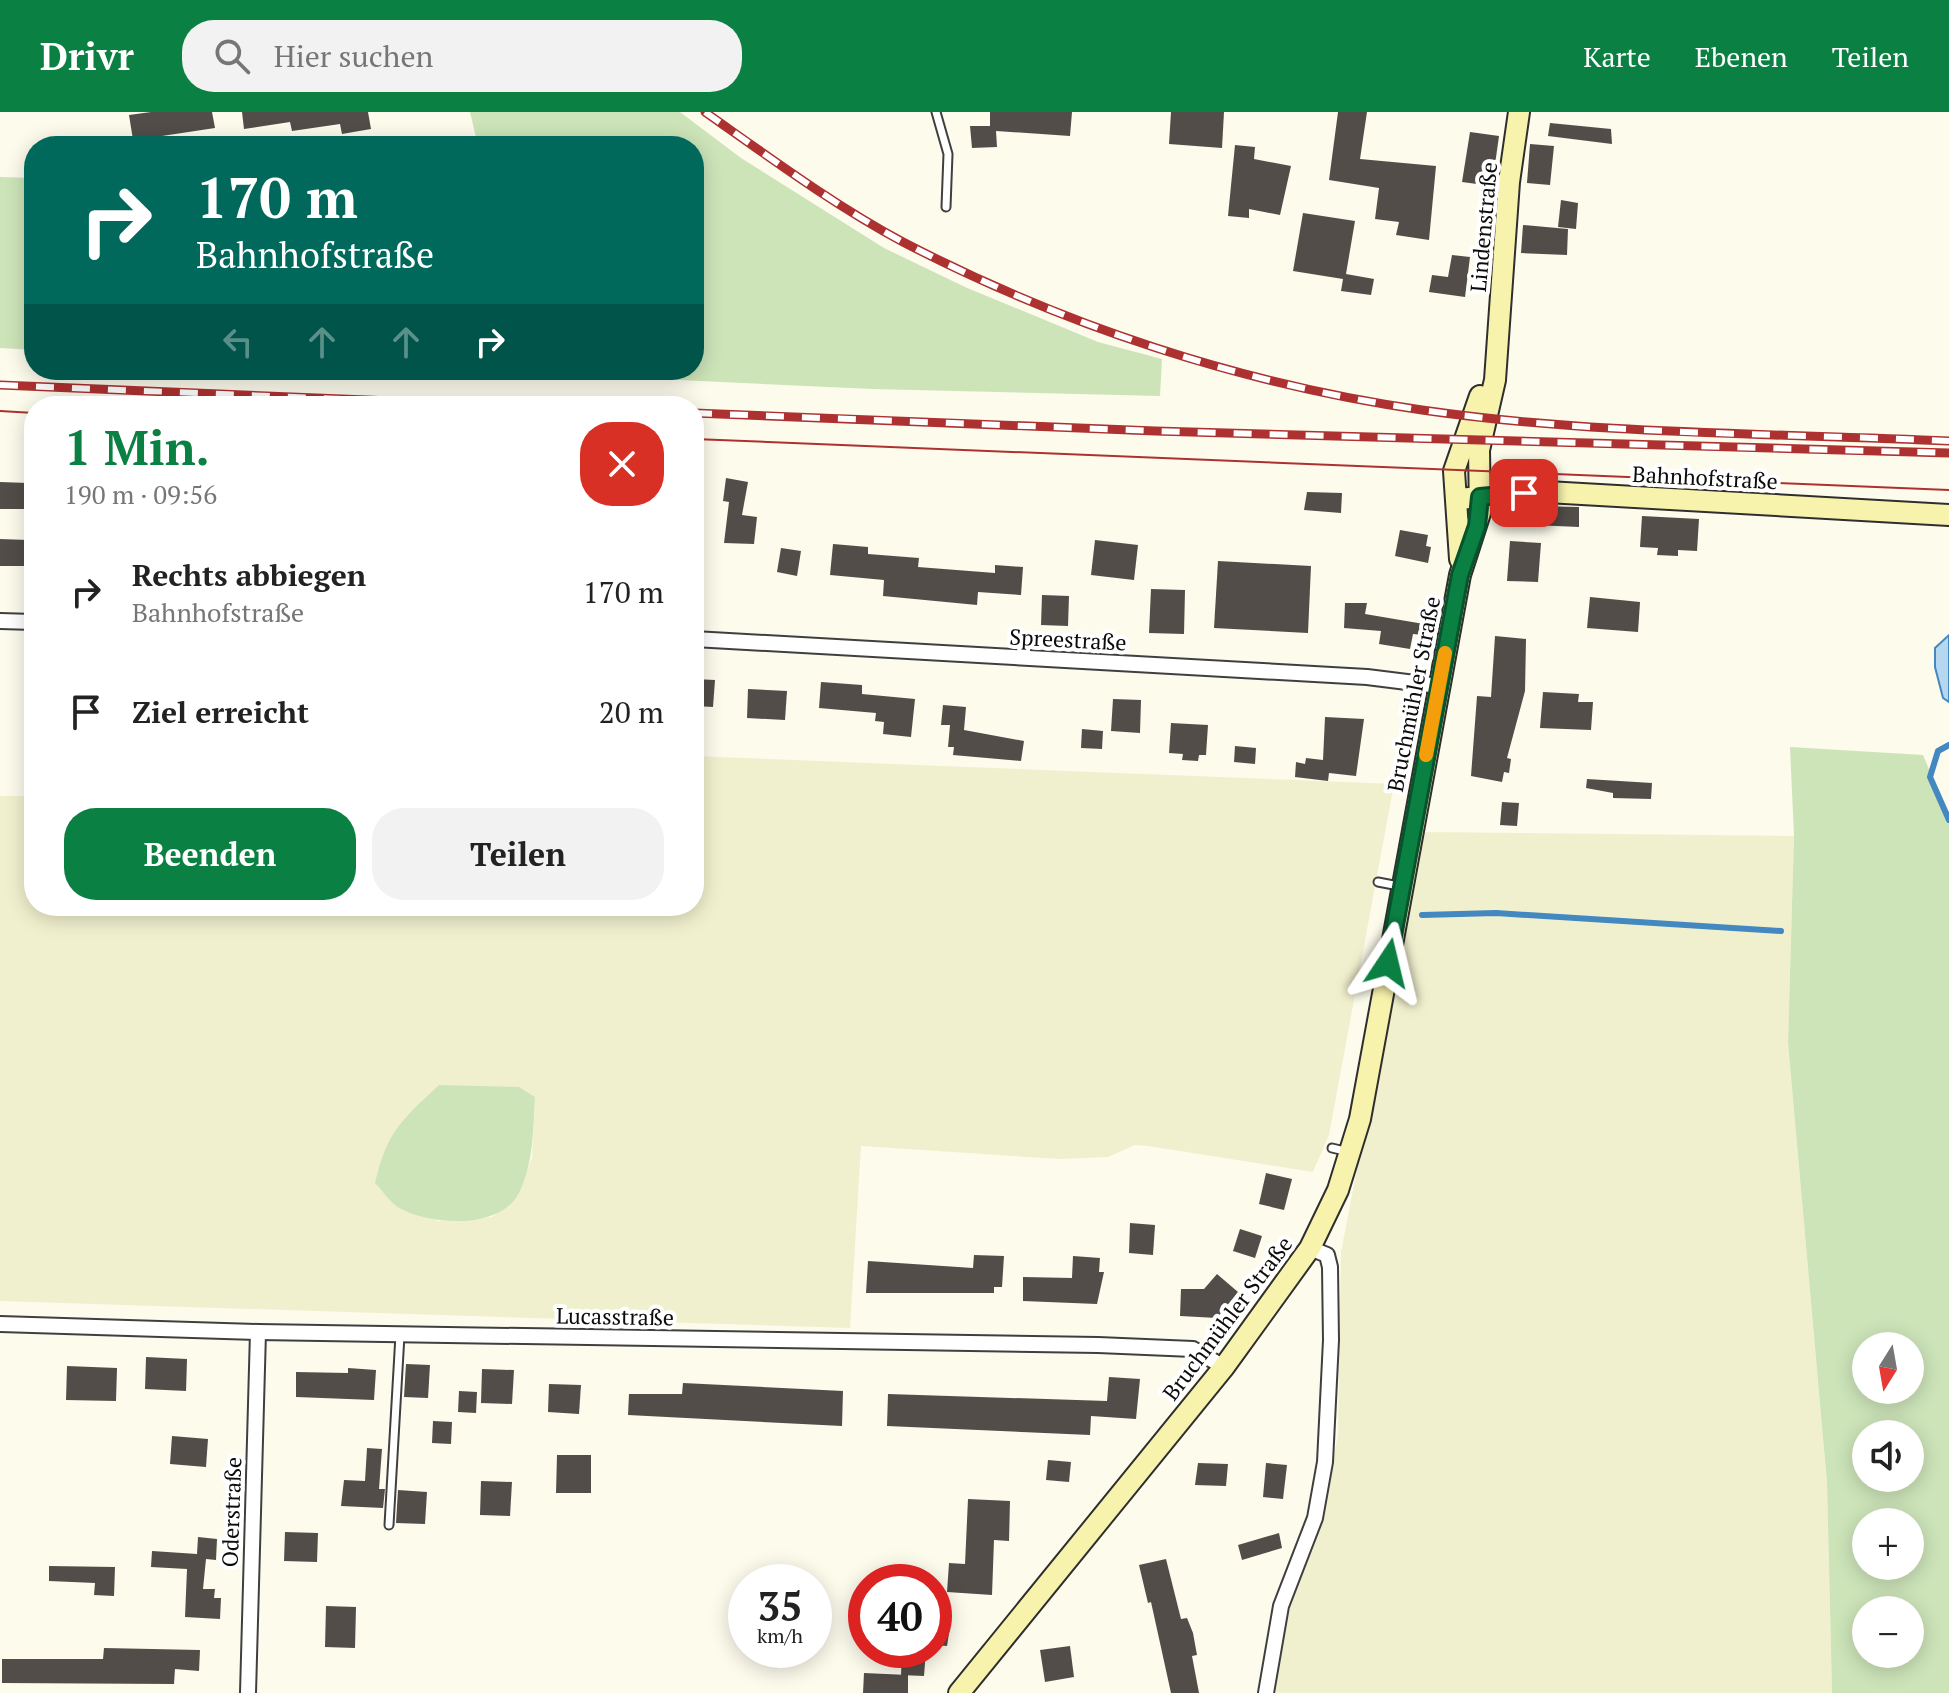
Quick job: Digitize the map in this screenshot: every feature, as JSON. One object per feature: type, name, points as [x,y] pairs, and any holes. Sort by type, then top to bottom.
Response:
[{"type":"street","name":"Lindenstraße","points":[[1480,497],[1479,450],[1495,380],[1509,182],[1519,112]]},
{"type":"street","name":"Lindenstraße","points":[[1457,499],[1454,471],[1458,455],[1497,347]]},
{"type":"street","name":"Bahnhofstraße","points":[[1457,499],[1547,492],[1949,515]]},
{"type":"street","name":"Bruchmühler Straße","points":[[959,1693],[1224,1367],[1310,1248],[1342,1150],[1402,886],[1460,575],[1477,526],[1480,497]]},
{"type":"street","name":"Bruchmühler Straße","points":[[1457,499],[1460,575]]},
{"type":"street","points":[[0,621],[24,622]]},
{"type":"street","name":"Spreestraße","points":[[704,640],[1367,677],[1439,686]]},
{"type":"street","points":[[1266,1693],[1281,1606],[1315,1518],[1329,1429],[1330,1267],[1327,1255],[1310,1248]]},
{"type":"street","name":"Lucasstraße","points":[[0,1324],[400,1335],[1098,1345],[1193,1349],[1224,1367]]},
{"type":"street","name":"Oderstraße","points":[[248,1693],[258,1332]]},
{"type":"lane","points":[[936,112],[948,154],[946,207]]},
{"type":"lane","points":[[1378,882],[1402,886]]},
{"type":"lane","points":[[389,1525],[400,1335]]},
{"type":"green space","points":[[470,112],[680,112],[741,158],[884,248],[965,287],[1098,342],[1162,359],[1160,396],[872,389],[679,380],[704,380],[704,136],[476,136]]},
{"type":"green space","points":[[0,177],[24,178],[24,349],[0,348]]},
{"type":"green space","points":[[1790,747],[1923,755],[1949,816],[1949,1693],[1832,1693],[1827,1483],[1788,1043],[1794,836]]},
{"type":"green space","points":[[704,756],[1394,784],[1329,1135],[1313,1172],[1135,1145],[1108,1157],[1060,1159],[861,1146],[850,1328],[0,1301],[0,796],[24,796],[24,916],[704,916]],"holes":[[[535,1097],[532,1158],[517,1196],[492,1217],[438,1221],[399,1208]]]},
{"type":"green space","points":[[1422,832],[1794,836],[1788,1043],[1827,1484],[1832,1693],[1275,1693],[1287,1616],[1321,1528],[1338,1434],[1341,1252]]},
{"type":"green space","points":[[439,1085],[519,1087],[535,1097],[528,1170],[519,1193],[510,1205],[497,1213],[464,1221],[430,1218],[397,1207],[375,1183],[391,1138]]},
{"type":"water","points":[[1949,635],[1949,702],[1943,698],[1935,667],[1935,648]]},
{"type":"building","points":[[212,112],[215,128],[162,136],[132,136],[129,115]]},
{"type":"building","points":[[242,112],[368,112],[371,129],[342,134],[340,124],[292,131],[290,122],[244,129]]},
{"type":"building","points":[[990,112],[1072,112],[1070,136],[996,131],[997,147],[972,148],[970,126],[990,126]]},
{"type":"building","points":[[1171,112],[1224,112],[1222,148],[1169,144]]},
{"type":"building","points":[[1338,112],[1367,112],[1360,159],[1436,166],[1429,240],[1396,235],[1399,222],[1375,219],[1379,188],[1329,180]]},
{"type":"building","points":[[1550,123],[1611,129],[1612,144],[1548,136]]},
{"type":"building","points":[[1470,132],[1499,136],[1492,186],[1462,182]]},
{"type":"building","points":[[1530,144],[1554,146],[1550,185],[1527,183]]},
{"type":"building","points":[[1235,145],[1255,147],[1254,159],[1291,166],[1280,215],[1249,209],[1249,218],[1228,216]]},
{"type":"building","points":[[1561,200],[1578,203],[1576,229],[1558,227]]},
{"type":"building","points":[[1303,213],[1355,221],[1346,274],[1374,279],[1371,295],[1341,291],[1343,279],[1293,271]]},
{"type":"building","points":[[1523,225],[1568,229],[1567,255],[1521,253]]},
{"type":"building","points":[[1452,255],[1470,257],[1465,297],[1429,292],[1432,275],[1448,277]]},
{"type":"building","points":[[726,478],[748,482],[742,515],[757,517],[754,544],[724,543],[729,502],[723,501]]},
{"type":"building","points":[[0,482],[24,483],[24,509],[0,509]]},
{"type":"building","points":[[1307,492],[1342,493],[1341,513],[1304,510]]},
{"type":"building","points":[[1534,506],[1579,507],[1579,527],[1533,525]]},
{"type":"building","points":[[1642,516],[1699,519],[1697,551],[1678,550],[1678,556],[1657,555],[1658,548],[1640,547]]},
{"type":"building","points":[[1400,530],[1428,535],[1426,546],[1431,547],[1428,563],[1395,556]]},
{"type":"building","points":[[0,539],[24,540],[24,566],[0,566]]},
{"type":"building","points":[[1095,540],[1138,545],[1134,580],[1091,575]]},
{"type":"building","points":[[1510,541],[1541,543],[1538,582],[1507,581]]},
{"type":"building","points":[[833,544],[868,547],[868,554],[919,558],[918,567],[995,573],[995,565],[1023,567],[1021,595],[978,592],[977,605],[883,596],[884,580],[830,575]]},
{"type":"building","points":[[781,548],[801,551],[797,576],[777,572]]},
{"type":"building","points":[[1218,561],[1311,566],[1308,633],[1214,628]]},
{"type":"building","points":[[1151,589],[1185,590],[1184,634],[1149,633]]},
{"type":"building","points":[[1042,595],[1069,596],[1068,626],[1041,625]]},
{"type":"building","points":[[1590,597],[1640,602],[1638,632],[1587,628]]},
{"type":"building","points":[[1345,603],[1367,603],[1365,614],[1424,624],[1423,635],[1413,634],[1410,649],[1379,644],[1381,631],[1344,628]]},
{"type":"building","points":[[1495,636],[1526,639],[1525,691],[1507,758],[1511,759],[1509,773],[1504,772],[1502,782],[1471,776],[1477,696],[1491,697]]},
{"type":"building","points":[[704,679],[715,680],[713,707],[704,707]]},
{"type":"building","points":[[821,682],[862,685],[862,694],[915,699],[911,737],[883,734],[884,722],[875,721],[876,713],[819,708]]},
{"type":"building","points":[[748,689],[787,691],[785,720],[747,718]]},
{"type":"building","points":[[1543,692],[1579,694],[1578,702],[1593,702],[1591,730],[1540,728]]},
{"type":"building","points":[[1113,699],[1141,700],[1140,733],[1111,731]]},
{"type":"building","points":[[943,705],[966,707],[964,730],[1024,741],[1021,761],[953,755],[954,747],[948,747],[950,725],[941,725]]},
{"type":"building","points":[[1325,717],[1364,719],[1356,776],[1329,773],[1328,781],[1295,777],[1296,762],[1305,764],[1306,758],[1323,760]]},
{"type":"building","points":[[1171,723],[1208,725],[1206,755],[1199,755],[1198,761],[1182,760],[1183,754],[1169,753]]},
{"type":"building","points":[[1082,729],[1103,731],[1102,749],[1081,748]]},
{"type":"building","points":[[1235,746],[1256,748],[1255,764],[1234,762]]},
{"type":"building","points":[[1587,779],[1652,783],[1651,799],[1613,798],[1613,793],[1586,788]]},
{"type":"building","points":[[1502,802],[1519,803],[1517,826],[1500,825]]},
{"type":"building","points":[[1266,1173],[1292,1179],[1284,1210],[1259,1204]]},
{"type":"building","points":[[1130,1223],[1155,1225],[1153,1255],[1129,1253]]},
{"type":"building","points":[[1240,1229],[1262,1236],[1255,1258],[1233,1251]]},
{"type":"building","points":[[974,1255],[1004,1256],[1002,1287],[994,1287],[994,1293],[866,1293],[868,1261],[973,1268]]},
{"type":"building","points":[[1073,1256],[1100,1258],[1099,1272],[1104,1272],[1097,1304],[1023,1301],[1023,1277],[1072,1278]]},
{"type":"building","points":[[1217,1274],[1238,1292],[1217,1318],[1180,1316],[1181,1289],[1204,1289]]},
{"type":"building","points":[[146,1357],[187,1359],[186,1391],[145,1389]]},
{"type":"building","points":[[406,1364],[430,1365],[428,1398],[404,1397]]},
{"type":"building","points":[[67,1366],[117,1368],[116,1401],[66,1400]]},
{"type":"building","points":[[348,1368],[376,1370],[374,1400],[296,1397],[296,1372],[348,1373]]},
{"type":"building","points":[[482,1369],[514,1370],[512,1404],[481,1403]]},
{"type":"building","points":[[1109,1377],[1140,1379],[1136,1419],[1091,1416],[1090,1435],[887,1426],[888,1394],[1107,1401]]},
{"type":"building","points":[[683,1383],[843,1391],[842,1426],[628,1415],[629,1394],[682,1394]]},
{"type":"building","points":[[549,1384],[581,1385],[579,1414],[548,1412]]},
{"type":"building","points":[[459,1391],[477,1392],[476,1413],[458,1412]]},
{"type":"building","points":[[433,1421],[452,1422],[451,1444],[432,1443]]},
{"type":"building","points":[[172,1436],[208,1439],[206,1467],[170,1464]]},
{"type":"building","points":[[367,1448],[382,1449],[379,1489],[385,1489],[383,1508],[341,1506],[344,1480],[365,1481]]},
{"type":"building","points":[[557,1455],[591,1455],[591,1493],[556,1493]]},
{"type":"building","points":[[1048,1460],[1071,1462],[1069,1482],[1046,1480]]},
{"type":"building","points":[[1198,1463],[1228,1464],[1226,1486],[1195,1485]]},
{"type":"building","points":[[1266,1463],[1287,1465],[1283,1499],[1263,1497]]},
{"type":"building","points":[[481,1481],[512,1482],[510,1516],[480,1515]]},
{"type":"building","points":[[398,1490],[427,1492],[425,1524],[396,1523]]},
{"type":"building","points":[[968,1499],[1010,1501],[1009,1541],[994,1540],[992,1595],[952,1592],[952,1564],[949,1563],[965,1564]]},
{"type":"building","points":[[285,1532],[318,1533],[317,1562],[284,1561]]},
{"type":"building","points":[[1279,1533],[1282,1548],[1242,1560],[1238,1545]]},
{"type":"building","points":[[198,1537],[217,1539],[216,1560],[206,1559],[203,1589],[215,1589],[214,1598],[221,1598],[220,1619],[185,1617],[187,1569],[151,1567],[152,1551],[197,1554]]},
{"type":"building","points":[[1166,1559],[1181,1619],[1187,1618],[1193,1633],[1197,1655],[1192,1656],[1199,1693],[1171,1693],[1151,1602],[1148,1603],[1139,1565]]},
{"type":"building","points":[[49,1566],[115,1567],[114,1596],[94,1595],[95,1583],[49,1581]]},
{"type":"building","points":[[326,1606],[356,1607],[355,1648],[325,1647]]},
{"type":"building","points":[[1070,1646],[1074,1677],[1045,1682],[1040,1650]]},
{"type":"building","points":[[104,1648],[200,1650],[199,1671],[175,1669],[174,1684],[2,1683],[2,1659],[103,1659]]},
{"type":"building","points":[[901,1668],[925,1668],[924,1676],[901,1675]]},
{"type":"building","points":[[864,1673],[908,1675],[908,1693],[863,1693]]},
{"type":"waterway","points":[[1949,745],[1938,751],[1930,777],[1949,820]]},
{"type":"waterway","points":[[1422,915],[1496,913],[1781,931]]},
{"type":"tram line","points":[[0,411],[24,412]]},
{"type":"tram line","points":[[704,439],[1949,490]]},
{"type":"railway","points":[[705,112],[827,196],[903,242],[1027,300],[1156,348],[1221,368],[1355,399],[1487,418],[1619,429],[1949,441]]},
{"type":"railway","points":[[0,385],[269,396]]},
{"type":"railway","points":[[704,413],[1155,431],[1949,453]]},
{"type":"slow traffic","points":[[1426,755],[1445,653]]},
{"type":"route","points":[[1388,963],[1460,575],[1477,526],[1480,497],[1524,493]]}]
